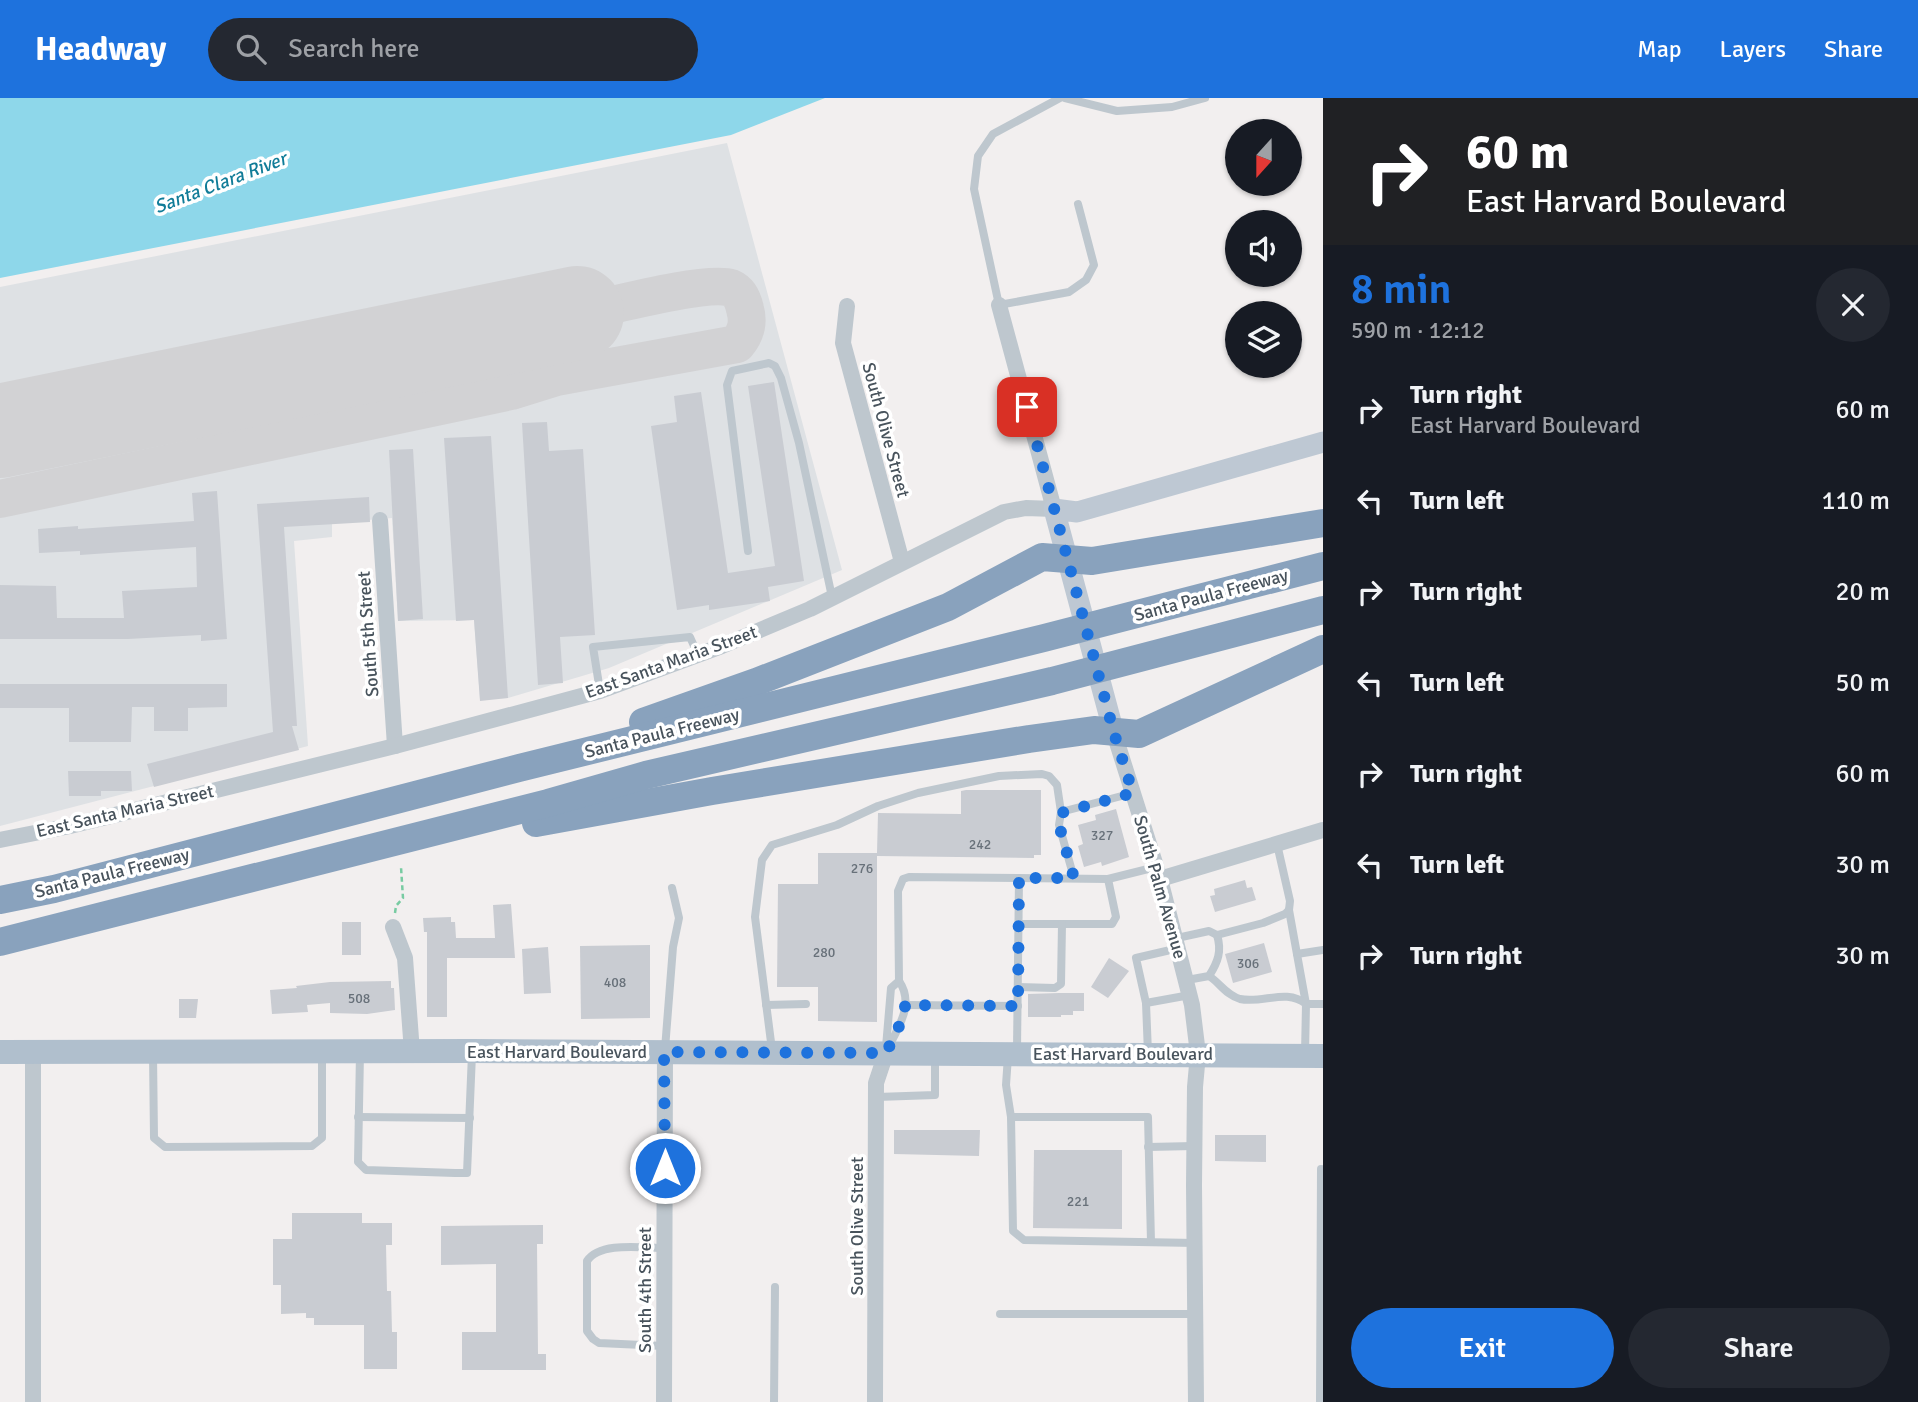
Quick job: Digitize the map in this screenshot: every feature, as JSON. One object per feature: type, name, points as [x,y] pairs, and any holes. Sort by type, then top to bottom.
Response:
[{"type":"highway","points":[[519,768],[756,682],[948,607],[1042,557],[1092,561],[1323,523]]},
{"type":"highway","name":"Santa Paula Freeway","points":[[0,900],[54,889],[519,768],[1323,566]]},
{"type":"highway","points":[[0,942],[436,832],[646,775],[1052,681],[1323,610]]},
{"type":"highway","points":[[436,832],[485,832],[712,791],[1029,739],[1094,730],[1139,734],[1323,649]]},
{"type":"main road","name":"East Harvard Boulevard","points":[[0,1052],[1314,1056]]},
{"type":"street","name":"South Palm Avenue","points":[[999,305],[1114,733],[1158,873],[1188,988],[1198,1054],[1194,1146],[1196,1402]]},
{"type":"street","name":"South Olive Street","points":[[847,306],[843,343],[902,562]]},
{"type":"street","name":"East Santa Maria Street","points":[[0,840],[70,826],[395,746],[600,691],[698,655],[832,597],[1004,512],[1026,508],[1077,512],[1323,442]]},
{"type":"street","name":"South 5th Street","points":[[380,520],[395,746]]},
{"type":"street","points":[[1158,873],[1323,830]]},
{"type":"street","points":[[393,927],[405,958],[412,1052]]},
{"type":"street","points":[[33,1052],[33,1402]]},
{"type":"street","name":"South 4th Street","points":[[664,1052],[664,1402]]},
{"type":"street","name":"South Olive Street","points":[[875,1402],[876,1083],[886,1053]]},
{"type":"lane","points":[[1078,204],[1094,265],[1086,281],[1069,292],[999,305],[974,189],[978,156],[993,134],[1063,98],[1117,111],[1172,107],[1205,98]]},
{"type":"lane","points":[[748,551],[727,378],[732,371],[769,363],[775,366],[781,378],[799,443],[832,597]]},
{"type":"lane","points":[[600,691],[593,647],[690,637],[698,655]]},
{"type":"lane","points":[[772,1053],[755,917],[762,860],[772,845],[837,825],[878,806],[918,793],[999,776],[1042,775],[1049,776],[1057,785],[1061,813],[1059,825],[1074,878]]},
{"type":"lane","points":[[1061,813],[1133,793]]},
{"type":"lane","points":[[1277,844],[1290,901],[1289,910],[1314,1056]]},
{"type":"lane","points":[[886,1053],[905,1014],[905,989],[899,981],[898,891],[903,879],[1108,878],[1158,873]]},
{"type":"lane","points":[[1019,878],[1018,1006],[1013,1053],[1006,1085],[1011,1117],[1013,1231],[1024,1240],[1196,1243]]},
{"type":"lane","points":[[1019,924],[1112,924],[1116,911],[1108,878]]},
{"type":"lane","points":[[664,1052],[673,947],[679,918],[672,887]]},
{"type":"lane","points":[[1148,1054],[1146,1003],[1136,958],[1209,931],[1217,935],[1263,923],[1289,910]]},
{"type":"lane","points":[[1018,987],[1055,988],[1061,984],[1062,924]]},
{"type":"lane","points":[[1146,1003],[1188,988],[1209,976],[1221,950],[1217,935]]},
{"type":"lane","points":[[1297,954],[1323,950]]},
{"type":"lane","points":[[1209,976],[1237,998],[1248,1000],[1287,996],[1299,998],[1306,1004],[1323,1004]]},
{"type":"lane","points":[[886,1053],[891,988],[899,981]]},
{"type":"lane","points":[[766,1005],[806,1004]]},
{"type":"lane","points":[[905,1005],[1018,1006]]},
{"type":"lane","points":[[153,1051],[155,1138],[165,1147],[312,1146],[322,1138],[322,1051]]},
{"type":"lane","points":[[360,1051],[358,1162],[366,1170],[455,1173],[467,1173],[472,1052]]},
{"type":"lane","points":[[877,1097],[935,1095],[935,1053]]},
{"type":"lane","points":[[358,1117],[470,1118]]},
{"type":"lane","points":[[1011,1117],[1148,1117],[1151,1242]]},
{"type":"lane","points":[[1148,1147],[1194,1146]]},
{"type":"lane","points":[[1320,1402],[1321,1169]]},
{"type":"lane","points":[[664,1346],[607,1344],[593,1339],[587,1331],[587,1261],[591,1255],[606,1248],[665,1248]]},
{"type":"lane","points":[[774,1402],[775,1287]]},
{"type":"lane","points":[[1000,1314],[1196,1314]]},
{"type":"path","points":[[393,927],[396,906],[403,898],[401,866]]},
{"type":"shaded area","points":[[727,143],[842,570],[609,668],[508,698],[480,699],[474,620],[398,621],[392,518],[332,523],[332,537],[294,541],[308,746],[0,826],[0,287]]},
{"type":"water","name":"Santa Clara River","points":[[0,98],[825,98],[731,135],[0,278]]},
{"type":"building","points":[[774,382],[804,581],[768,587],[770,601],[709,610],[709,605],[677,610],[651,426],[677,422],[674,396],[701,392],[728,573],[775,566],[748,386]]},
{"type":"building","points":[[547,422],[549,451],[583,449],[595,635],[560,637],[563,683],[538,685],[522,423]]},
{"type":"building","points":[[491,436],[508,698],[480,701],[474,620],[456,621],[444,438]]},
{"type":"building","points":[[413,449],[423,619],[398,621],[389,450]]},
{"type":"building","points":[[217,491],[227,639],[201,641],[201,635],[128,639],[0,639],[0,585],[56,586],[57,618],[124,618],[122,591],[197,587],[196,547],[80,555],[80,551],[39,553],[38,529],[194,521],[192,493]]},
{"type":"building","points":[[369,497],[370,522],[284,527],[297,726],[292,726],[299,750],[154,787],[147,764],[273,732],[257,504]]},
{"type":"building","points":[[0,684],[227,684],[227,707],[188,708],[188,731],[154,731],[154,707],[132,707],[131,742],[69,742],[69,708],[0,708]]},
{"type":"building","points":[[68,771],[131,771],[132,791],[101,791],[101,796],[69,796]]},
{"type":"building","points":[[1041,790],[1041,855],[1034,855],[1034,858],[877,856],[877,1022],[818,1021],[818,987],[777,987],[778,884],[818,884],[818,853],[877,853],[878,813],[961,814],[961,791]]},
{"type":"building","points":[[1116,809],[1129,857],[1102,866],[1101,862],[1084,867],[1078,846],[1083,844],[1078,825],[1096,820],[1095,815]]},
{"type":"building","points":[[1245,880],[1247,888],[1252,887],[1256,900],[1215,912],[1210,896],[1215,895],[1214,889]]},
{"type":"building","points":[[511,904],[515,958],[447,958],[447,1017],[427,1017],[427,932],[424,932],[423,918],[451,917],[451,922],[455,922],[456,938],[495,938],[493,905]]},
{"type":"building","points":[[342,922],[361,922],[361,955],[342,955]]},
{"type":"building","points":[[1264,943],[1272,972],[1233,983],[1225,954]]},
{"type":"building","points":[[650,945],[650,1018],[581,1019],[580,946]]},
{"type":"building","points":[[548,947],[551,993],[524,994],[522,949]]},
{"type":"building","points":[[1109,958],[1129,971],[1108,998],[1091,987]]},
{"type":"building","points":[[391,981],[395,1010],[367,1014],[330,1013],[330,1003],[307,1005],[308,1012],[272,1014],[270,990],[330,982]]},
{"type":"building","points":[[1084,993],[1084,1011],[1073,1011],[1073,1015],[1061,1017],[1028,1017],[1028,994]]},
{"type":"building","points":[[179,999],[198,999],[196,1018],[179,1018]]},
{"type":"building","points":[[894,1130],[980,1130],[979,1156],[894,1154]]},
{"type":"building","points":[[1215,1135],[1266,1135],[1266,1162],[1215,1161]]},
{"type":"building","points":[[1034,1150],[1122,1150],[1122,1229],[1033,1228]]},
{"type":"building","points":[[292,1213],[362,1213],[362,1223],[392,1223],[392,1245],[386,1245],[387,1291],[391,1291],[392,1332],[397,1332],[397,1369],[364,1369],[364,1325],[314,1325],[314,1318],[306,1318],[306,1313],[281,1314],[281,1285],[273,1285],[273,1239],[292,1239]]},
{"type":"building","points":[[543,1225],[543,1244],[537,1244],[538,1354],[546,1354],[546,1370],[462,1370],[462,1332],[496,1332],[496,1264],[441,1265],[441,1226]]},
{"type":"taxiway","points":[[0,499],[511,391],[556,377],[737,344],[747,323],[739,294],[731,288],[718,287],[679,291],[577,313]]},
{"type":"runway","points":[[0,431],[577,313]]},
{"type":"route","points":[[665,1168],[664,1052],[886,1053],[905,1014],[905,1005],[1018,1006],[1019,878],[1074,878],[1059,825],[1061,813],[1133,793],[1114,733],[1027,407]]}]
